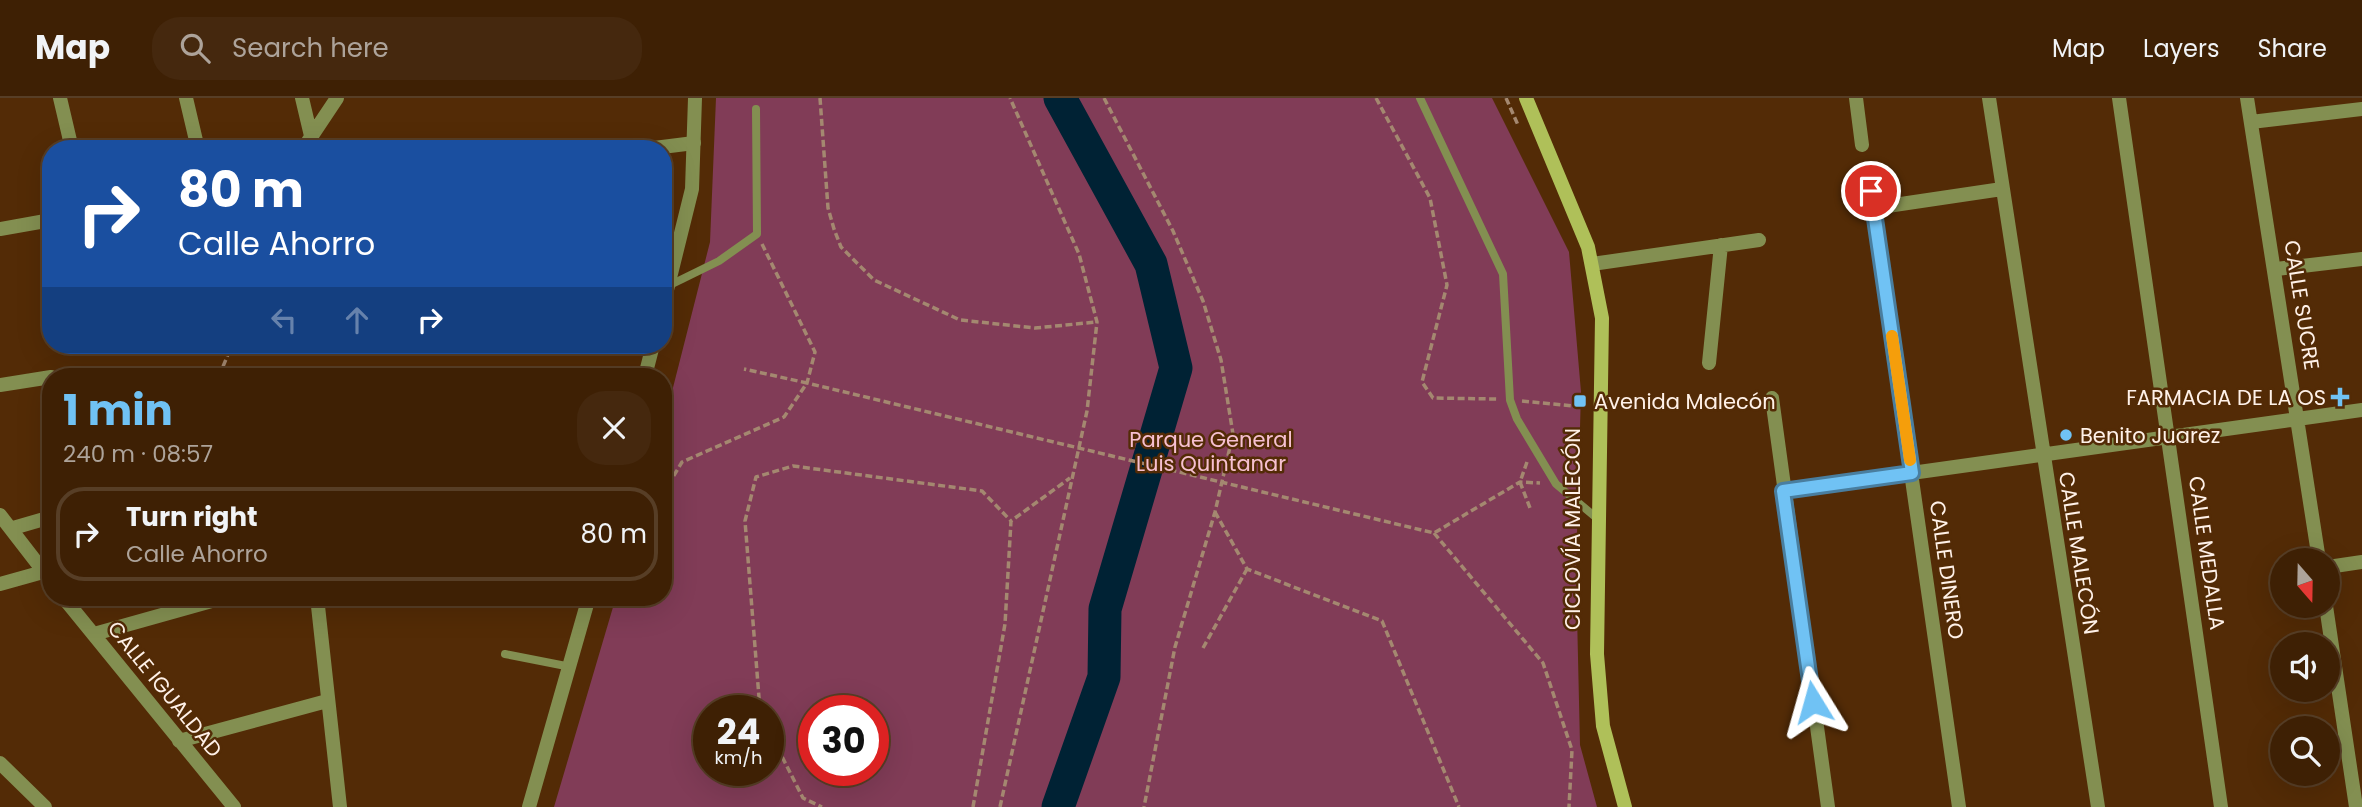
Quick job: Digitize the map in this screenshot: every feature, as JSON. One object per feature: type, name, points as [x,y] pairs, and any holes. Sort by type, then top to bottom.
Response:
[{"type":"main road","points":[[1526,98],[1588,247],[1602,318],[1597,654],[1603,726],[1625,807]]},
{"type":"street","points":[[60,98],[70,140]]},
{"type":"street","points":[[186,98],[196,140]]},
{"type":"street","points":[[302,98],[311,136]]},
{"type":"street","points":[[309,140],[337,98]]},
{"type":"street","points":[[672,270],[692,189],[695,98]]},
{"type":"street","points":[[1856,98],[1862,145]]},
{"type":"street","name":"CALLE MALECÓN","points":[[1989,98],[2098,807]]},
{"type":"street","name":"CALLE MEDALLA","points":[[2119,98],[2170,436],[2221,807]]},
{"type":"street","name":"CALLE SUCRE","points":[[2247,98],[2276,270],[2317,548]]},
{"type":"street","points":[[2250,122],[2362,109]]},
{"type":"street","points":[[672,146],[694,143]]},
{"type":"street","name":"CALLE DINERO","points":[[1868,173],[1959,807]]},
{"type":"street","points":[[1874,208],[2002,189]]},
{"type":"street","points":[[0,229],[42,222]]},
{"type":"street","points":[[1592,264],[1759,240]]},
{"type":"street","points":[[1709,363],[1721,246]]},
{"type":"street","points":[[2276,270],[2362,258]]},
{"type":"street","points":[[0,385],[42,378]]},
{"type":"street","points":[[1772,398],[1828,807]]},
{"type":"street","points":[[1783,491],[2362,410]]},
{"type":"street","points":[[0,515],[13,528],[42,570]]},
{"type":"street","points":[[13,528],[42,520]]},
{"type":"street","points":[[2340,565],[2362,562]]},
{"type":"street","points":[[0,584],[42,578]]},
{"type":"street","name":"CALLE IGUALDAD","points":[[71,606],[234,807]]},
{"type":"street","points":[[94,634],[194,606]]},
{"type":"street","points":[[318,606],[340,807]]},
{"type":"street","points":[[529,807],[587,606]]},
{"type":"street","points":[[2328,618],[2356,807]]},
{"type":"street","points":[[179,741],[327,701]]},
{"type":"street","points":[[0,763],[45,807]]},
{"type":"lane","points":[[1420,98],[1503,274],[1510,400],[1532,447],[1556,484],[1600,520]]},
{"type":"lane","points":[[672,284],[719,261],[757,234],[756,109]]},
{"type":"lane","points":[[505,654],[571,667]]},
{"type":"path","points":[[820,98],[828,208],[834,229],[841,247],[874,280],[960,320],[1035,328],[1097,322]]},
{"type":"path","points":[[999,807],[1093,372],[1097,322],[1079,254],[1010,98]]},
{"type":"path","points":[[1104,98],[1173,231],[1203,301],[1221,360],[1233,434],[1215,512],[1175,648],[1144,807]]},
{"type":"path","points":[[1376,98],[1430,198],[1447,285],[1422,382],[1433,398],[1510,400],[1573,406]]},
{"type":"path","points":[[1506,98],[1522,134]]},
{"type":"path","points":[[672,479],[682,462],[785,417],[807,383],[815,352],[757,234]]},
{"type":"path","points":[[744,369],[1434,533],[1543,663],[1572,750],[1569,807]]},
{"type":"path","points":[[1530,508],[1520,482],[1532,447]]},
{"type":"path","points":[[759,695],[745,521],[756,477],[793,467],[982,491],[1011,521],[1005,624],[973,807]]},
{"type":"path","points":[[1011,521],[1071,478]]},
{"type":"path","points":[[1434,533],[1520,482],[1556,484]]},
{"type":"path","points":[[1215,512],[1247,569],[1382,621],[1459,807]]},
{"type":"path","points":[[1203,648],[1247,569]]},
{"type":"path","points":[[784,761],[803,798],[822,807]]},
{"type":"green space","name":"Parque General Luis Quintanar","points":[[716,98],[1492,98],[1569,252],[1581,392],[1576,570],[1580,745],[1597,807],[554,807],[613,606],[672,606],[672,392],[710,242]]},
{"type":"waterway","points":[[1058,807],[1104,677],[1105,609],[1176,368],[1151,264],[1060,98]]},
{"type":"slow traffic","points":[[1892,336],[1910,460]]},
{"type":"place","name":"FARMACIA DE LA OS","points":[[2340,397]]},
{"type":"place","name":"Avenida Malecón","points":[[1580,401]]},
{"type":"place","name":"Benito Juarez","points":[[2066,435]]},
{"type":"route","points":[[1813,702],[1783,491],[1912,473],[1871,191]]}]
